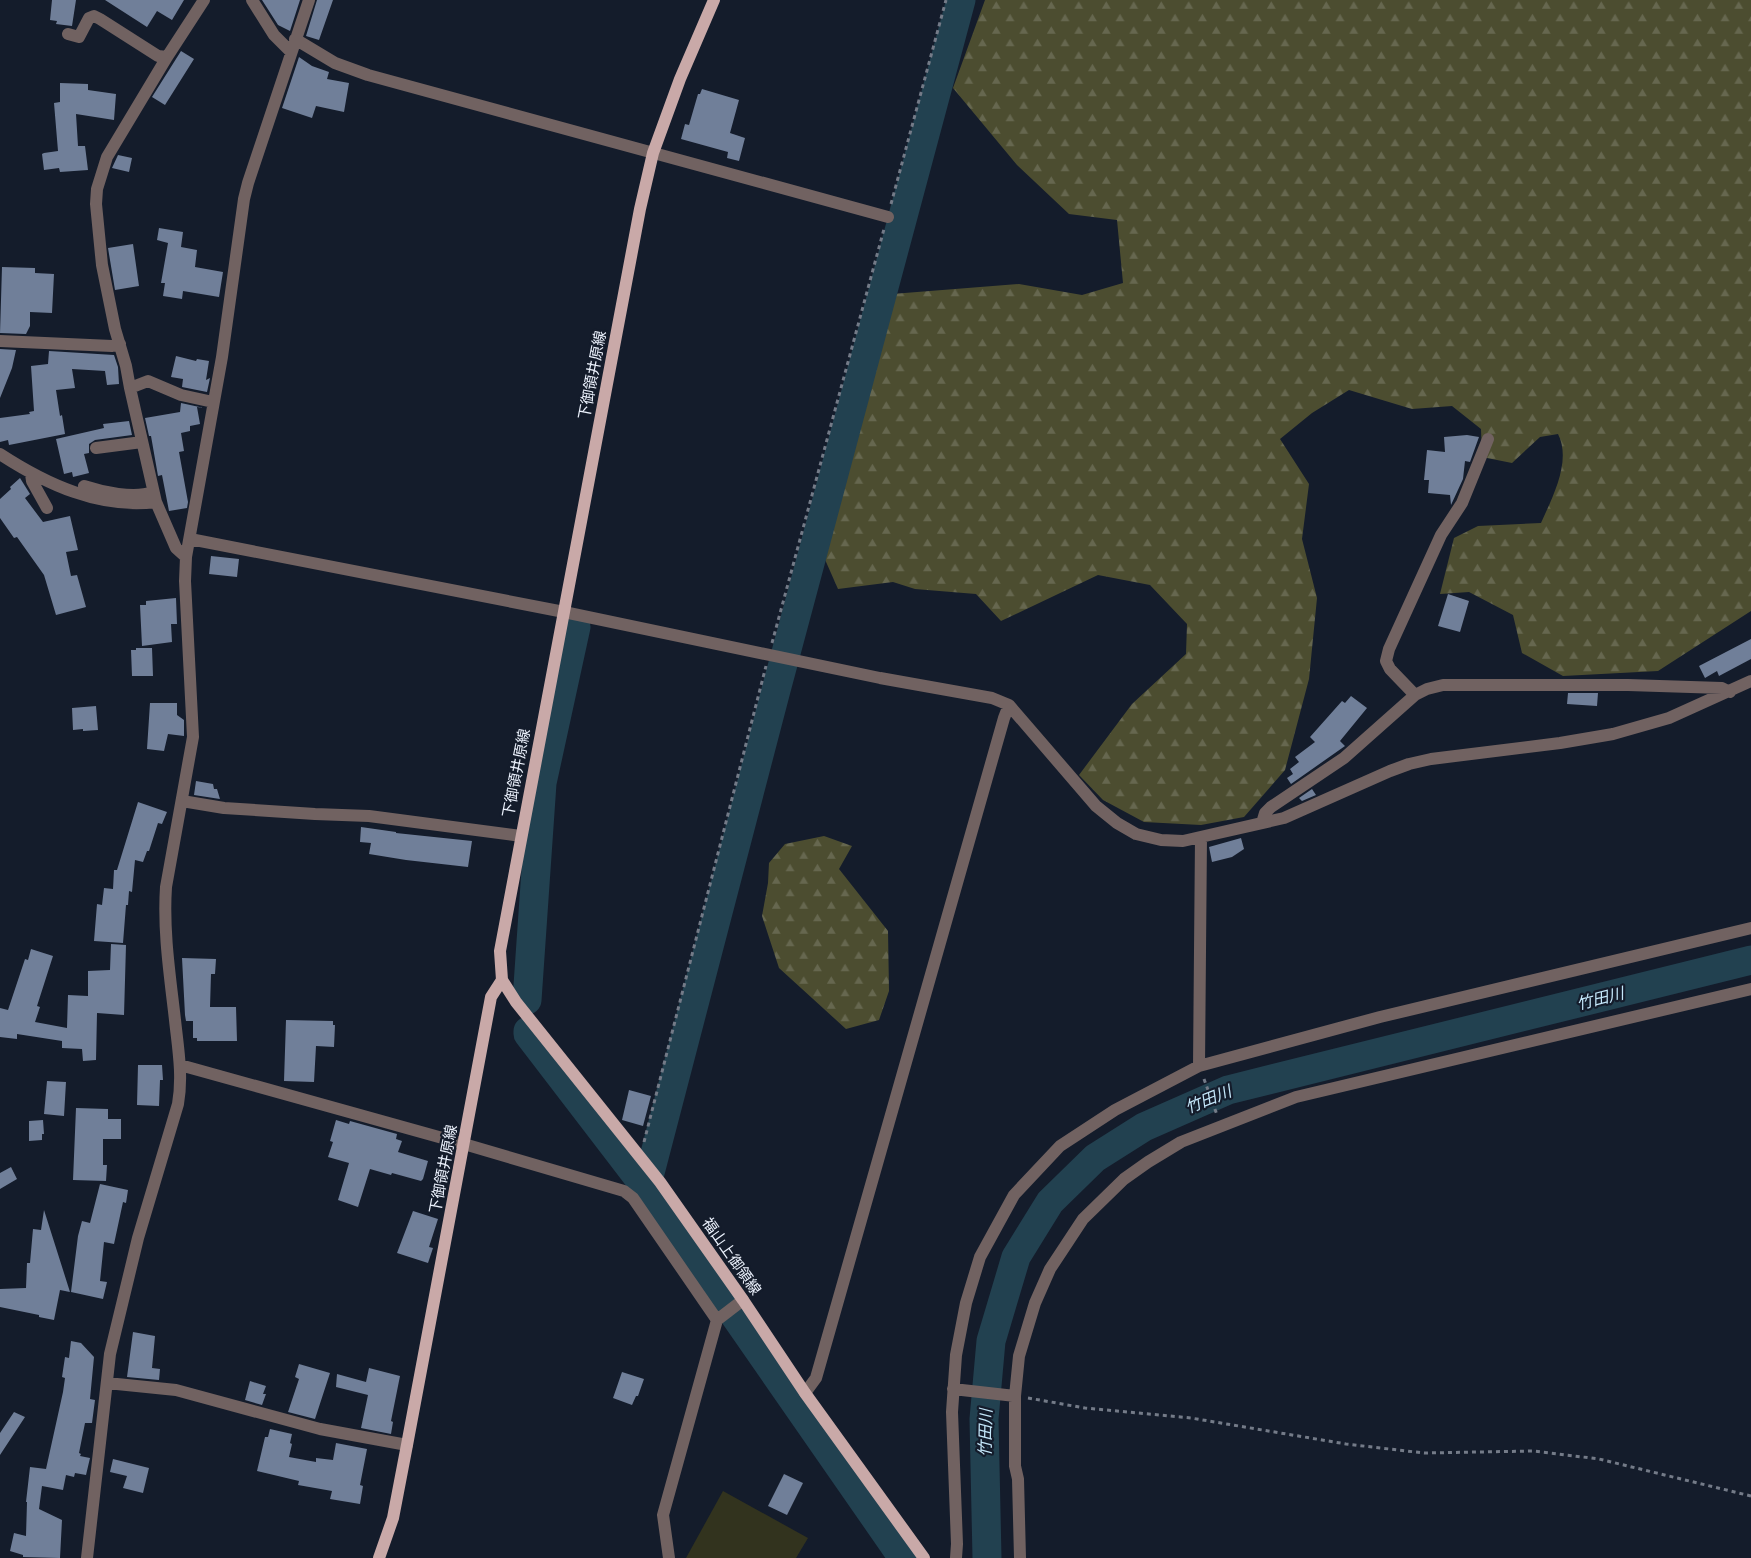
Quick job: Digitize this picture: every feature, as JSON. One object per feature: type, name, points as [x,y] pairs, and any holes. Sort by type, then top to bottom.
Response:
[{"type":"main road","name":"下御領井原線","points":[[379,1558],[393,1518],[491,998],[502,980],[500,951],[640,209],[653,153],[680,79],[714,0]]},
{"type":"main road","name":"福山上御領線","points":[[502,980],[516,1002],[640,1155],[740,1303],[924,1558]]},
{"type":"street","points":[[186,557],[176,548],[154,497],[102,265],[96,204],[97,189],[107,157],[167,57],[204,0]]},
{"type":"street","points":[[252,0],[274,35],[291,52]]},
{"type":"street","points":[[87,1558],[110,1354],[138,1238],[180,1093],[180,1065],[168,968],[165,908],[166,887],[193,737],[185,581],[186,557],[222,357],[244,199],[309,0]]},
{"type":"street","points":[[68,34],[79,37],[89,18],[94,16],[158,56],[167,57]]},
{"type":"street","points":[[295,39],[335,63],[368,75],[888,217]]},
{"type":"street","points":[[0,341],[112,346],[120,344]]},
{"type":"street","points":[[130,388],[148,381],[181,395],[213,402]]},
{"type":"street","points":[[1414,695],[1390,670],[1386,661],[1389,649],[1441,534],[1462,503],[1488,439]]},
{"type":"street","points":[[96,448],[142,442]]},
{"type":"street","points":[[0,454],[31,474],[92,498],[113,502],[154,497]]},
{"type":"street","points":[[31,474],[32,481],[47,508]]},
{"type":"street","points":[[84,486],[107,492],[154,497]]},
{"type":"street","points":[[190,539],[564,612],[880,678],[992,698],[1009,705],[1096,806],[1117,823],[1136,834],[1161,840],[1183,841],[1284,818],[1390,770],[1409,764],[1437,758],[1560,743],[1613,734],[1669,718],[1751,681]]},
{"type":"street","points":[[1262,823],[1265,813],[1271,806],[1344,758],[1414,695],[1435,687],[1453,685],[1628,686],[1722,688],[1730,692]]},
{"type":"street","points":[[805,1393],[816,1378],[1009,705]]},
{"type":"street","points":[[182,801],[224,808],[369,816],[521,836]]},
{"type":"street","points":[[1200,1069],[1201,837]]},
{"type":"street","points":[[956,1558],[958,1544],[952,1412],[956,1390],[956,1355],[966,1303],[980,1257],[1014,1195],[1060,1146],[1116,1110],[1200,1069],[1380,1017],[1751,928]]},
{"type":"street","points":[[1020,1558],[1018,1479],[1012,1395],[1019,1356],[1035,1303],[1050,1269],[1068,1239],[1083,1219],[1124,1179],[1181,1142],[1296,1097],[1751,989]]},
{"type":"street","points":[[180,1065],[464,1144],[624,1191],[633,1198],[718,1319]]},
{"type":"street","points":[[669,1558],[663,1515],[718,1319],[740,1303]]},
{"type":"street","points":[[107,1383],[176,1390],[320,1429],[407,1445]]},
{"type":"street","points":[[956,1390],[1012,1395]]},
{"type":"path","points":[[640,1155],[946,0]]},
{"type":"path","points":[[1200,1069],[1220,1120]]},
{"type":"path","points":[[1012,1395],[1085,1408],[1191,1418],[1346,1444],[1424,1453],[1533,1451],[1561,1454],[1599,1460],[1751,1496]]},
{"type":"green space","points":[[985,0],[1751,0],[1751,611],[1658,671],[1563,676],[1522,653],[1513,615],[1469,592],[1440,594],[1454,538],[1478,526],[1541,523],[1555,491],[1562,467],[1562,445],[1558,434],[1540,437],[1512,463],[1482,457],[1481,429],[1452,406],[1412,409],[1349,390],[1312,413],[1280,439],[1309,484],[1302,539],[1317,598],[1309,679],[1285,770],[1244,817],[1201,825],[1144,822],[1103,800],[1079,775],[1132,704],[1186,654],[1187,624],[1150,585],[1098,575],[1001,621],[976,594],[915,589],[893,582],[838,589],[823,555],[892,294],[1019,284],[1082,295],[1123,283],[1117,220],[1069,214],[1017,165],[953,88]]},
{"type":"green space","points":[[824,836],[852,846],[839,869],[888,931],[889,991],[879,1020],[846,1029],[779,968],[762,916],[768,883],[769,863],[785,844]]},
{"type":"green space","points":[[723,1491],[808,1538],[796,1558],[686,1558]]},
{"type":"building","points":[[52,0],[76,0],[72,26],[56,24],[57,21],[50,20]]},
{"type":"building","points":[[105,0],[184,0],[172,20],[157,11],[147,27]]},
{"type":"building","points":[[262,0],[300,0],[290,31],[278,25]]},
{"type":"building","points":[[317,0],[333,0],[319,40],[306,36]]},
{"type":"building","points":[[181,51],[194,59],[165,105],[152,97]]},
{"type":"building","points":[[299,57],[312,66],[329,72],[327,79],[349,83],[344,112],[316,106],[312,118],[282,108]]},
{"type":"building","points":[[60,83],[88,84],[88,90],[116,94],[114,120],[76,114],[78,146],[85,146],[88,170],[60,172],[59,168],[44,170],[42,154],[58,151],[54,103],[60,102]]},
{"type":"building","points":[[702,89],[739,100],[730,133],[745,138],[739,161],[727,158],[728,152],[681,139],[685,124],[689,125],[698,94],[700,94]]},
{"type":"building","points":[[118,155],[132,158],[129,172],[112,168]]},
{"type":"building","points":[[159,228],[183,232],[181,247],[197,250],[195,267],[223,272],[219,297],[183,291],[182,299],[163,296],[165,283],[161,283],[168,243],[157,240]]},
{"type":"building","points":[[133,244],[139,286],[115,290],[108,248]]},
{"type":"building","points":[[2,267],[35,268],[35,273],[54,274],[52,313],[30,312],[30,326],[26,334],[0,333]]},
{"type":"building","points":[[0,349],[16,350],[12,368],[0,398]]},
{"type":"building","points":[[49,351],[114,355],[118,367],[119,384],[107,385],[105,371],[72,369],[75,388],[56,390],[65,434],[9,445],[8,440],[0,442],[0,418],[30,414],[29,412],[34,411],[31,366],[48,364]]},
{"type":"building","points":[[176,356],[196,361],[197,359],[209,361],[206,380],[210,378],[207,392],[182,387],[183,379],[171,377]]},
{"type":"building","points":[[181,403],[204,408],[197,407],[200,424],[190,426],[190,431],[181,433],[184,451],[179,452],[188,502],[187,508],[169,511],[162,475],[158,476],[151,436],[149,436],[145,418],[180,412]]},
{"type":"building","points":[[129,421],[132,435],[95,440],[89,444],[89,453],[84,454],[89,473],[73,477],[72,472],[64,474],[56,439],[104,428],[103,424]]},
{"type":"building","points":[[1467,435],[1479,437],[1470,462],[1465,461],[1463,479],[1451,505],[1450,495],[1428,493],[1429,480],[1424,480],[1427,450],[1445,452],[1444,437]]},
{"type":"building","points":[[20,478],[30,494],[25,498],[43,522],[70,516],[78,550],[66,552],[71,576],[77,575],[86,607],[56,615],[44,575],[17,537],[14,538],[0,518],[0,499]]},
{"type":"building","points":[[211,556],[239,559],[237,577],[209,574]]},
{"type":"building","points":[[1448,594],[1469,601],[1460,632],[1438,626]]},
{"type":"building","points":[[176,598],[177,624],[171,624],[172,642],[142,646],[140,605],[146,605],[146,601]]},
{"type":"building","points":[[1751,639],[1751,659],[1719,676],[1717,671],[1705,678],[1699,666]]},
{"type":"building","points":[[136,648],[152,648],[153,676],[132,676],[131,650],[136,650]]},
{"type":"building","points":[[1568,693],[1598,693],[1597,706],[1567,704]]},
{"type":"building","points":[[1351,696],[1367,708],[1340,741],[1345,746],[1291,784],[1287,778],[1293,774],[1290,769],[1299,762],[1295,757],[1315,742],[1310,737],[1342,701],[1345,703]]},
{"type":"building","points":[[150,703],[177,703],[177,715],[184,720],[184,736],[168,734],[164,751],[147,749]]},
{"type":"building","points":[[96,706],[98,730],[73,730],[72,708]]},
{"type":"building","points":[[196,781],[213,784],[214,789],[217,789],[220,799],[194,795]]},
{"type":"building","points":[[1312,789],[1316,795],[1302,801],[1299,798]]},
{"type":"building","points":[[138,802],[167,812],[162,824],[158,823],[149,851],[147,851],[143,862],[135,860],[132,892],[129,891],[128,905],[126,905],[123,943],[94,941],[97,904],[102,905],[104,888],[113,889],[114,870],[117,870]]},
{"type":"building","points":[[361,827],[396,833],[472,841],[468,867],[369,854],[371,843],[360,842]]},
{"type":"building","points":[[1241,838],[1244,849],[1232,857],[1212,862],[1209,847]]},
{"type":"building","points":[[111,944],[126,945],[124,1015],[97,1013],[96,1060],[83,1061],[82,1049],[62,1048],[62,1041],[17,1034],[17,1039],[0,1037],[0,1008],[8,1010],[25,959],[28,960],[31,949],[53,956],[37,1006],[40,1007],[35,1022],[67,1028],[68,995],[88,996],[88,971],[110,970]]},
{"type":"building","points":[[182,958],[216,959],[215,974],[211,974],[210,1007],[236,1007],[237,1041],[197,1041],[197,1038],[193,1038],[193,1021],[186,1021],[185,1015]]},
{"type":"building","points":[[286,1020],[333,1021],[333,1025],[335,1025],[334,1047],[316,1046],[314,1082],[284,1081]]},
{"type":"building","points":[[138,1065],[162,1065],[163,1080],[160,1080],[159,1106],[137,1105]]},
{"type":"building","points":[[47,1081],[66,1082],[64,1116],[44,1114]]},
{"type":"building","points":[[629,1090],[651,1096],[643,1126],[622,1120]]},
{"type":"building","points":[[76,1108],[108,1109],[108,1119],[121,1119],[121,1139],[103,1139],[103,1165],[107,1165],[106,1181],[73,1180]]},
{"type":"building","points":[[43,1120],[44,1134],[42,1134],[42,1140],[29,1141],[29,1121]]},
{"type":"building","points":[[336,1120],[349,1124],[350,1121],[397,1134],[396,1139],[402,1141],[398,1152],[428,1161],[423,1179],[421,1181],[370,1169],[358,1207],[338,1200],[349,1163],[328,1157],[333,1142],[330,1141]]},
{"type":"building","points":[[11,1167],[17,1179],[0,1189],[0,1173]]},
{"type":"building","points":[[100,1184],[128,1190],[126,1203],[123,1202],[114,1244],[104,1242],[100,1281],[107,1282],[103,1299],[71,1292],[78,1236],[82,1221],[90,1223]]},
{"type":"building","points":[[44,1210],[70,1292],[60,1290],[54,1320],[0,1307],[0,1289],[26,1288],[27,1263],[30,1263],[33,1229],[41,1230]]},
{"type":"building","points":[[413,1211],[438,1219],[429,1247],[433,1248],[428,1263],[397,1253]]},
{"type":"building","points":[[133,1332],[155,1336],[152,1368],[160,1369],[159,1380],[127,1377]]},
{"type":"building","points":[[71,1341],[81,1343],[94,1357],[90,1399],[95,1400],[92,1423],[85,1423],[79,1453],[81,1454],[80,1456],[90,1458],[86,1475],[75,1473],[74,1477],[66,1475],[63,1490],[42,1486],[39,1509],[62,1520],[60,1558],[23,1557],[23,1555],[10,1551],[14,1533],[26,1536],[26,1502],[30,1467],[46,1469],[63,1392],[65,1378],[62,1377],[65,1357],[69,1358]]},
{"type":"building","points":[[299,1364],[330,1373],[315,1419],[288,1412],[299,1379],[295,1377]]},
{"type":"building","points":[[369,1368],[400,1376],[391,1421],[393,1422],[391,1434],[361,1428],[368,1395],[336,1387],[337,1374],[366,1382]]},
{"type":"building","points":[[622,1372],[644,1379],[638,1396],[636,1396],[632,1405],[613,1398]]},
{"type":"building","points":[[250,1381],[266,1386],[263,1394],[266,1394],[262,1405],[245,1400]]},
{"type":"building","points":[[14,1412],[25,1417],[0,1455],[0,1433]]},
{"type":"building","points":[[270,1429],[292,1434],[289,1457],[316,1462],[316,1458],[333,1460],[336,1443],[367,1449],[360,1485],[363,1486],[360,1504],[330,1499],[332,1491],[298,1485],[299,1481],[257,1471],[265,1437],[268,1437]]},
{"type":"building","points":[[113,1459],[149,1468],[143,1493],[123,1488],[127,1476],[110,1472]]},
{"type":"building","points":[[784,1474],[803,1483],[787,1515],[768,1506]]},
{"type":"waterway","points":[[646,1188],[776,690],[961,0]]},
{"type":"waterway","points":[[527,1000],[542,783],[576,627]]},
{"type":"waterway","name":"竹田川","points":[[987,1558],[984,1419],[991,1341],[1016,1257],[1050,1202],[1095,1158],[1144,1127],[1228,1090],[1751,960]]},
{"type":"waterway","points":[[528,1031],[528,1034],[646,1188],[903,1558]]}]
